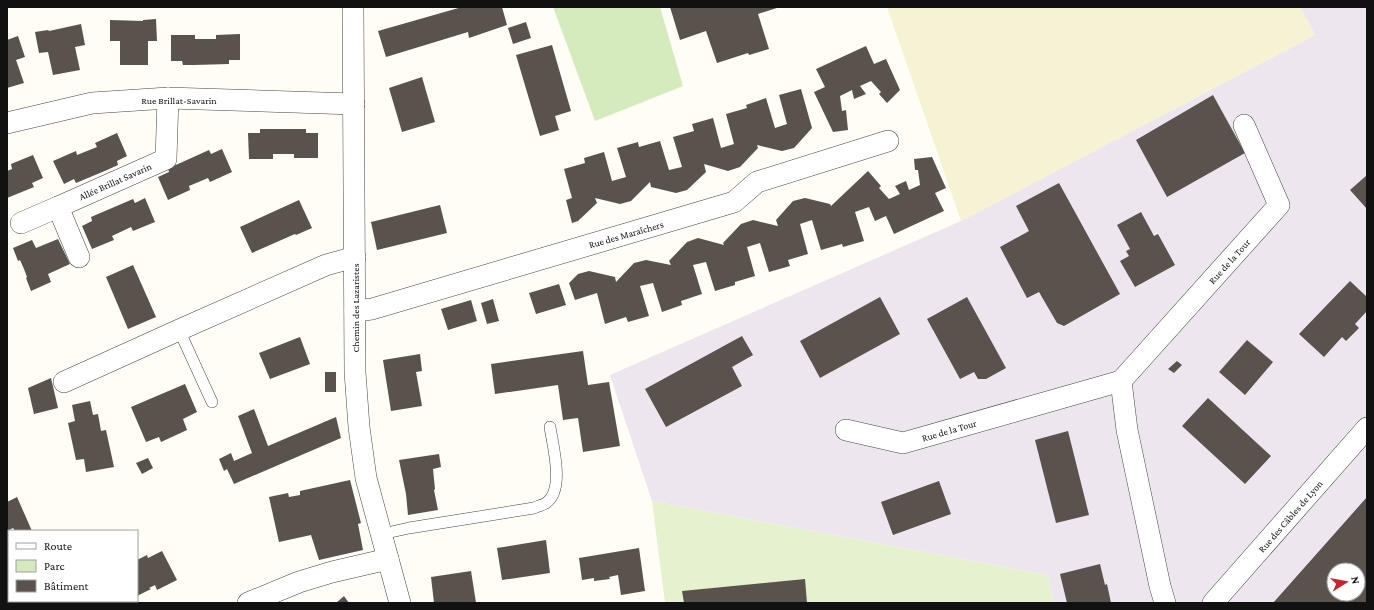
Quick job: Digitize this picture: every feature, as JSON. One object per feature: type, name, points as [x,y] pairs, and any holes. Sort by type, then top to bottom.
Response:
[{"type":"street","name":"Chemin des Lazaristes","points":[[354,7],[355,372],[359,427],[366,478],[400,603]]},
{"type":"street","name":"Rue Brillat-Savarin","points":[[7,123],[92,103],[168,98],[354,104]]},
{"type":"street","name":"Allée Brillat Savarin","points":[[58,206],[166,159],[168,98]]},
{"type":"street","name":"Rue de la Tour","points":[[846,430],[903,444],[1121,381],[1279,205],[1244,125]]},
{"type":"street","name":"Rue des Maraîchers","points":[[355,311],[372,309],[734,202],[758,182],[888,141]]},
{"type":"street","points":[[21,223],[58,206],[79,257]]},
{"type":"street","points":[[64,382],[326,265],[355,257]]},
{"type":"street","points":[[1121,381],[1127,430],[1160,586],[1166,603]]},
{"type":"street","name":"Rue des Câbles de Lyon","points":[[1213,603],[1367,428]]},
{"type":"street","points":[[248,603],[299,582],[332,572],[388,559]]},
{"type":"lane","points":[[179,330],[212,402]]},
{"type":"lane","points":[[382,534],[409,528],[534,508],[546,503],[554,495],[556,483],[556,465],[550,428]]},
{"type":"shaded area","points":[[887,7],[1300,7],[1315,35],[961,221]]},
{"type":"shaded area","points":[[1300,7],[1367,7],[1367,603],[1054,603],[1047,575],[652,501],[610,375],[961,221],[1315,35]]},
{"type":"green space","points":[[553,7],[660,7],[683,86],[595,121]]},
{"type":"green space","points":[[652,501],[1047,575],[1054,603],[665,603]]},
{"type":"building","points":[[462,7],[502,7],[507,25],[469,38],[468,32],[386,57],[378,31]]},
{"type":"building","points":[[670,7],[780,7],[758,14],[769,49],[749,55],[748,53],[717,63],[706,31],[680,40]]},
{"type":"building","points":[[156,19],[157,41],[148,41],[148,65],[120,65],[120,41],[110,41],[110,20],[143,21]]},
{"type":"building","points":[[526,22],[531,38],[513,44],[508,28]]},
{"type":"building","points":[[81,24],[85,45],[75,47],[80,70],[53,75],[48,52],[39,53],[35,32],[49,31]]},
{"type":"building","points":[[240,34],[240,60],[229,60],[229,64],[194,65],[183,65],[182,61],[171,61],[171,35],[195,35],[195,39],[216,39],[216,35]]},
{"type":"building","points":[[18,36],[25,57],[16,60],[24,83],[7,88],[7,40]]},
{"type":"building","points":[[552,45],[571,111],[555,116],[559,130],[540,136],[516,55]]},
{"type":"building","points":[[866,46],[874,64],[886,59],[900,90],[887,103],[879,94],[881,92],[871,81],[860,86],[866,94],[854,99],[852,90],[840,96],[842,111],[846,110],[848,130],[833,132],[814,92],[825,87],[816,69]]},
{"type":"building","points":[[422,77],[435,122],[402,132],[389,88]]},
{"type":"building","points":[[801,89],[812,128],[794,148],[782,151],[757,145],[758,148],[740,167],[728,171],[704,164],[706,172],[687,190],[676,193],[651,187],[650,182],[631,201],[620,204],[595,198],[597,203],[578,221],[572,223],[566,200],[572,198],[564,169],[585,163],[584,158],[604,152],[612,181],[626,177],[617,148],[638,142],[639,147],[660,141],[669,170],[682,167],[673,137],[694,131],[692,124],[713,118],[721,148],[734,144],[726,114],[747,108],[746,105],[766,98],[775,128],[787,124],[779,95]]},
{"type":"building","points":[[1213,95],[1245,153],[1167,197],[1136,140]]},
{"type":"building","points":[[260,129],[306,129],[306,133],[318,133],[318,158],[294,158],[294,154],[273,154],[273,159],[249,159],[248,133],[260,133]]},
{"type":"building","points":[[117,133],[127,156],[117,161],[118,165],[76,183],[74,179],[64,184],[53,161],[76,151],[77,155],[97,147],[95,143]]},
{"type":"building","points":[[222,149],[232,172],[210,182],[208,178],[189,186],[190,190],[168,200],[158,177],[169,172],[168,168],[209,150],[211,154]]},
{"type":"building","points":[[33,155],[43,178],[32,183],[34,187],[7,198],[7,171],[12,169],[11,164]]},
{"type":"building","points":[[932,157],[946,188],[935,193],[944,211],[894,234],[886,216],[875,221],[869,207],[855,212],[864,241],[843,247],[842,244],[821,250],[812,220],[800,224],[808,254],[788,260],[790,266],[769,272],[760,243],[747,247],[755,276],[735,282],[735,285],[715,291],[706,262],[693,265],[702,294],[681,301],[682,305],[662,312],[653,283],[640,286],[649,316],[628,322],[626,317],[605,324],[597,293],[575,300],[569,283],[578,274],[589,271],[615,277],[616,282],[634,263],[646,260],[671,265],[669,261],[687,242],[698,238],[724,245],[723,243],[741,224],[753,220],[778,226],[776,220],[793,201],[805,198],[830,204],[831,206],[868,171],[881,186],[879,188],[889,199],[900,194],[895,186],[906,181],[909,190],[920,185],[918,170],[915,170],[914,159]]},
{"type":"building","points":[[1367,175],[1367,209],[1350,190]]},
{"type":"building","points":[[1059,183],[1120,294],[1064,326],[1057,323],[1039,292],[1027,298],[1000,247],[1029,231],[1016,206]]},
{"type":"building","points":[[145,198],[155,222],[133,231],[131,227],[112,236],[114,240],[92,249],[82,226],[92,221],[91,217],[133,199],[135,203]]},
{"type":"building","points":[[299,200],[312,228],[252,253],[240,227]]},
{"type":"building","points":[[440,205],[447,233],[377,250],[371,222]]},
{"type":"building","points":[[1141,212],[1154,236],[1158,234],[1175,265],[1135,287],[1120,261],[1129,256],[1126,251],[1130,249],[1117,225]]},
{"type":"building","points":[[58,239],[70,264],[48,274],[51,282],[31,291],[24,269],[20,260],[18,261],[13,248],[32,240],[36,248]]},
{"type":"building","points":[[133,265],[156,317],[128,329],[106,277]]},
{"type":"building","points":[[1350,281],[1367,297],[1367,311],[1355,324],[1359,328],[1346,341],[1342,337],[1324,357],[1299,334]]},
{"type":"building","points":[[559,284],[566,305],[536,314],[529,293]]},
{"type":"building","points":[[880,297],[900,334],[820,378],[800,341]]},
{"type":"building","points":[[967,297],[1006,368],[986,379],[978,379],[974,372],[960,379],[927,319]]},
{"type":"building","points":[[493,299],[499,321],[487,324],[481,303]]},
{"type":"building","points":[[471,300],[477,321],[448,330],[441,309]]},
{"type":"building","points":[[742,336],[753,355],[732,367],[742,386],[666,427],[645,389]]},
{"type":"building","points":[[300,337],[310,364],[270,379],[259,353]]},
{"type":"building","points":[[1247,340],[1273,362],[1245,395],[1219,372]]},
{"type":"building","points":[[583,351],[588,385],[609,382],[620,446],[583,452],[578,418],[563,420],[558,385],[495,394],[491,364]]},
{"type":"building","points":[[420,354],[422,371],[416,372],[422,406],[391,411],[383,360]]},
{"type":"building","points":[[1177,361],[1182,365],[1174,373],[1168,369]]},
{"type":"building","points":[[325,372],[336,372],[336,392],[325,392]]},
{"type":"building","points":[[51,378],[58,408],[34,414],[28,388]]},
{"type":"building","points":[[185,384],[197,412],[183,419],[187,430],[161,442],[159,437],[146,442],[131,407]]},
{"type":"building","points":[[1208,398],[1271,456],[1245,484],[1182,426]]},
{"type":"building","points":[[90,401],[93,415],[98,414],[101,431],[106,430],[114,467],[86,472],[84,459],[76,460],[68,423],[75,421],[72,405]]},
{"type":"building","points":[[254,409],[268,446],[336,417],[341,438],[234,484],[227,469],[224,471],[219,459],[231,453],[234,461],[252,453],[238,416]]},
{"type":"building","points":[[1068,431],[1089,515],[1056,523],[1035,440]]},
{"type":"building","points":[[439,454],[441,467],[433,469],[434,490],[438,510],[408,515],[406,494],[399,460]]},
{"type":"building","points":[[148,458],[153,468],[142,474],[136,463]]},
{"type":"building","points":[[350,480],[361,523],[358,524],[363,550],[319,560],[311,535],[279,542],[269,497],[288,493],[289,497],[300,495],[300,491]]},
{"type":"building","points":[[939,481],[951,514],[893,535],[881,502]]},
{"type":"building","points":[[17,497],[32,530],[14,530],[13,528],[7,531],[7,502]]},
{"type":"building","points":[[1367,497],[1367,603],[1273,603]]},
{"type":"building","points":[[546,540],[550,573],[502,580],[497,548]]},
{"type":"building","points":[[639,548],[645,591],[621,595],[618,575],[609,577],[610,579],[594,581],[594,578],[582,580],[579,558]]},
{"type":"building","points":[[162,551],[177,580],[157,590],[155,585],[149,588],[151,589],[138,596],[138,560],[147,555],[148,558]]},
{"type":"building","points":[[1100,564],[1105,585],[1107,584],[1111,603],[1067,603],[1060,574]]},
{"type":"building","points":[[471,571],[476,603],[434,603],[431,577]]},
{"type":"building","points":[[805,579],[807,603],[684,603],[682,591]]},
{"type":"building","points":[[344,596],[349,603],[336,603]]}]
